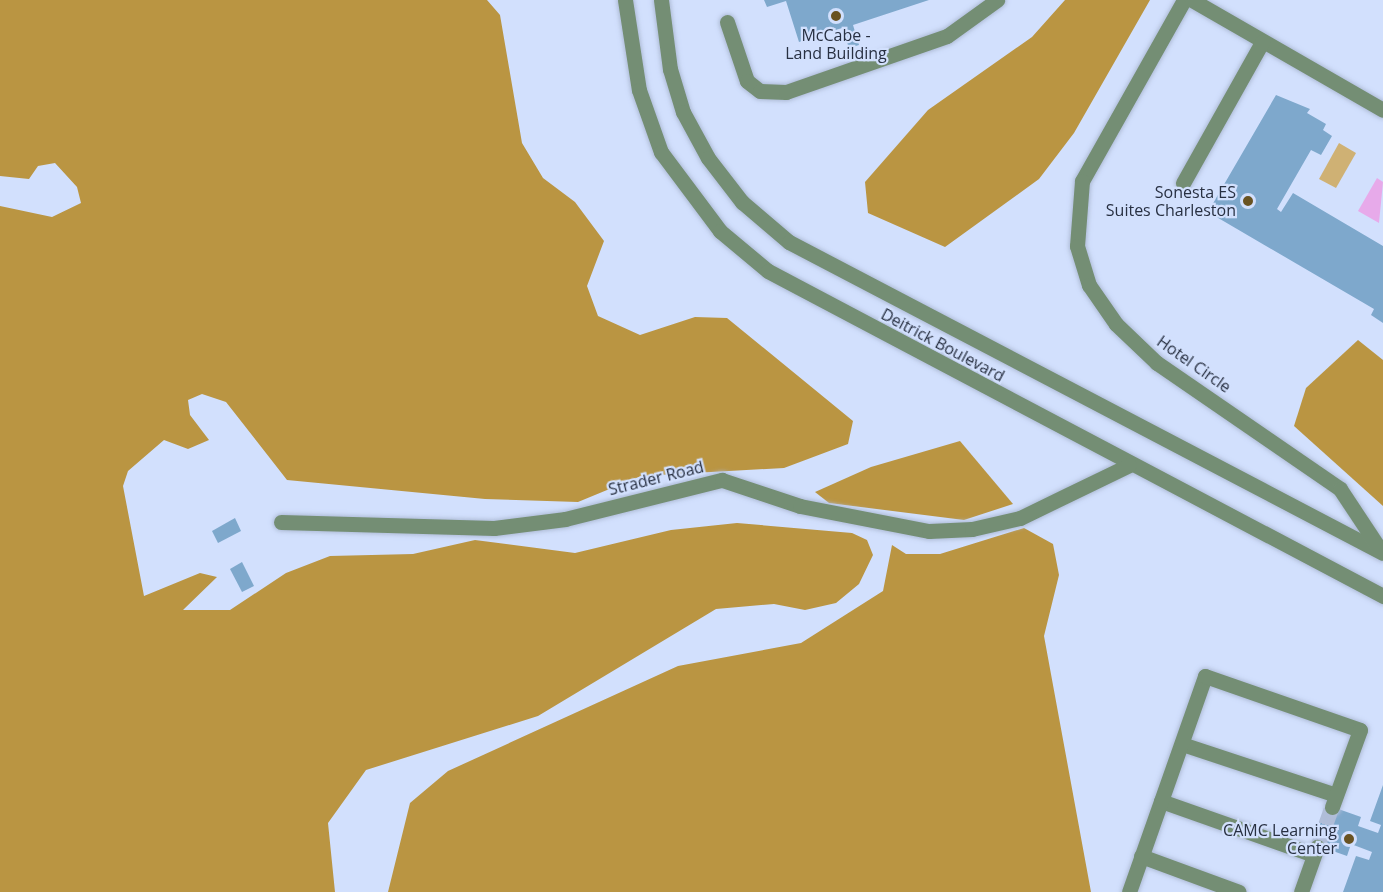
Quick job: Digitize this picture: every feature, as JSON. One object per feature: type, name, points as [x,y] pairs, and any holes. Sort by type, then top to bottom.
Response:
[{"type":"street","name":"Deitrick Boulevard","points":[[625,0],[639,90],[661,152],[720,231],[768,271],[1129,465],[1383,596]]},
{"type":"street","name":"Deitrick Boulevard","points":[[661,0],[670,69],[703,149],[742,202],[789,242],[1383,553]]},
{"type":"street","points":[[727,22],[747,81],[760,91],[786,93],[947,36],[997,0]]},
{"type":"street","name":"Hotel Circle","points":[[1184,0],[1082,181],[1077,246],[1089,285],[1116,324],[1157,363],[1340,489],[1383,553]]},
{"type":"street","points":[[1192,0],[1383,110]]},
{"type":"street","points":[[1183,183],[1262,42]]},
{"type":"street","name":"Strader Road","points":[[281,522],[494,528],[565,519],[722,480],[800,506],[928,531],[961,529],[1020,518],[1129,465]]},
{"type":"street","points":[[1129,892],[1205,676],[1360,729],[1334,801],[1182,744]]},
{"type":"street","points":[[1161,801],[1316,851],[1301,892]]},
{"type":"street","points":[[1141,856],[1239,892]]},
{"type":"shaded area","points":[[0,0],[487,0],[500,15],[522,143],[543,178],[575,202],[604,241],[587,286],[598,316],[640,335],[695,317],[727,318],[853,421],[848,444],[784,468],[641,476],[578,502],[485,499],[287,480],[226,402],[202,394],[188,400],[190,415],[209,440],[188,449],[164,440],[128,471],[123,486],[144,596],[200,573],[217,577],[183,610],[230,610],[286,573],[330,556],[413,554],[475,540],[575,553],[671,530],[737,523],[852,533],[867,540],[873,555],[859,584],[836,603],[805,610],[774,604],[716,609],[538,716],[366,770],[328,823],[335,892],[0,892],[0,206],[52,217],[81,203],[77,187],[55,163],[38,166],[29,179],[0,176]]},
{"type":"shaded area","points":[[1065,0],[1150,0],[1074,133],[1039,179],[945,247],[868,213],[865,182],[928,110],[1032,37]]},
{"type":"shaded area","points":[[1339,143],[1356,153],[1336,188],[1319,179]]},
{"type":"shaded area","points":[[1377,178],[1383,182],[1379,223],[1358,211]]},
{"type":"shaded area","points":[[1358,340],[1383,360],[1383,506],[1294,426],[1306,388]]},
{"type":"shaded area","points":[[960,441],[1013,504],[964,520],[829,503],[815,492],[871,467]]},
{"type":"shaded area","points":[[1024,528],[1053,544],[1059,575],[1044,636],[1091,892],[388,892],[410,803],[448,771],[678,666],[801,643],[883,591],[892,545],[906,554],[940,554]]},
{"type":"building","name":"McCabe - Land Building","points":[[764,0],[929,0],[853,25],[859,45],[849,48],[842,28],[799,42],[786,1],[767,7]]},
{"type":"building","name":"Sonesta ES Suites Charleston","points":[[1276,95],[1310,109],[1307,113],[1326,124],[1323,130],[1332,136],[1321,155],[1311,150],[1277,209],[1281,212],[1293,193],[1383,246],[1383,323],[1371,315],[1374,309],[1208,212]]},
{"type":"building","points":[[235,518],[241,531],[218,543],[212,531]]},
{"type":"building","points":[[242,562],[254,586],[242,592],[230,569]]},
{"type":"building","name":"CAMC Learning Center","points":[[1383,785],[1383,892],[1343,892],[1356,856],[1369,860],[1372,852],[1351,844],[1347,856],[1313,844],[1327,805],[1361,817],[1358,826],[1378,833],[1381,825],[1370,821]]},
{"type":"tunnel","points":[[1318,846],[1332,807]]},
{"type":"place","name":"McCabe - Land Building","points":[[836,16]]},
{"type":"place","name":"Sonesta ES Suites Charleston","points":[[1248,201]]},
{"type":"place","name":"CAMC Learning Center","points":[[1349,839]]}]
